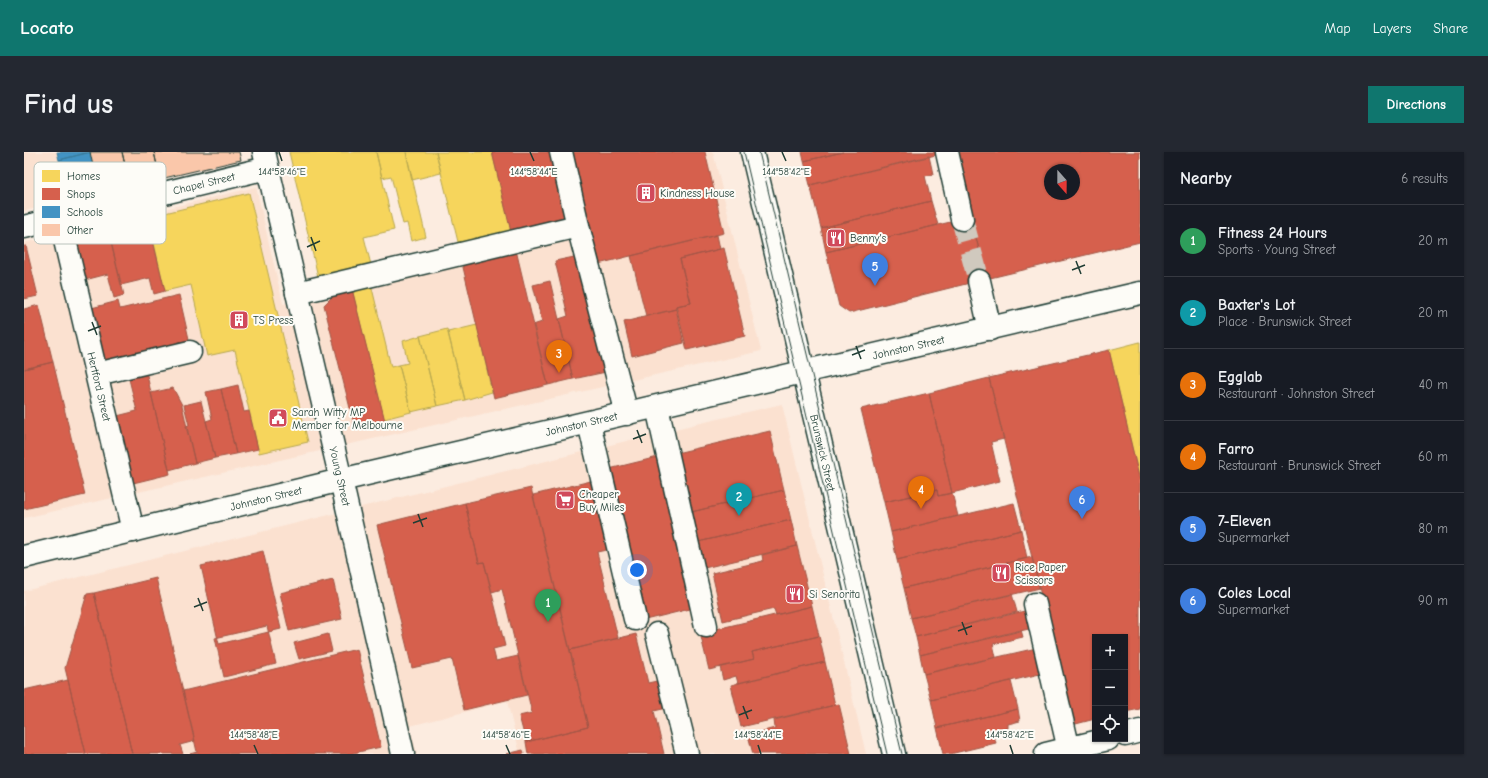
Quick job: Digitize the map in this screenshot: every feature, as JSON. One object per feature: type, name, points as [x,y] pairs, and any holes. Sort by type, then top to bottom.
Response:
[{"type":"street","points":[[561,152],[578,226],[627,414]]},
{"type":"street","name":"Brunswick Street","points":[[752,152],[894,754]]},
{"type":"street","points":[[947,152],[962,219]]},
{"type":"street","name":"Chapel Street","points":[[166,188],[265,160]]},
{"type":"street","name":"Young Street","points":[[265,160],[341,480],[403,754]]},
{"type":"street","name":"Chapel Street","points":[[24,227],[34,225]]},
{"type":"street","points":[[297,293],[578,226]]},
{"type":"street","name":"Hertford Street","points":[[66,244],[98,374],[133,531]]},
{"type":"street","points":[[979,281],[990,329]]},
{"type":"street","name":"Johnston Street","points":[[24,557],[341,480],[590,423],[1140,293]]},
{"type":"street","points":[[98,374],[190,352]]},
{"type":"street","points":[[657,407],[706,626]]},
{"type":"street","points":[[590,423],[635,619]]},
{"type":"street","points":[[1035,604],[1069,751]]},
{"type":"street","points":[[657,634],[687,754]]},
{"type":"street","points":[[1128,734],[1140,731]]},
{"type":"street","points":[[1046,754],[1069,751],[1098,742]]},
{"type":"shaded area","points":[[24,152],[57,152],[59,162],[34,162],[34,209],[24,211]]},
{"type":"shaded area","points":[[551,152],[713,152],[761,351],[24,518],[24,243],[34,241],[34,244],[166,244],[166,209],[256,187],[283,304],[571,234]]},
{"type":"shaded area","points":[[782,404],[866,754],[520,754],[507,701],[410,726],[417,754],[24,754],[24,591],[658,433]]},
{"type":"building: Homes","points":[[289,152],[376,152],[394,230],[364,237],[372,269],[319,281]]},
{"type":"building: Homes","points":[[376,152],[406,152],[426,237],[411,241],[407,223],[403,224],[391,176],[382,178]]},
{"type":"building: Homes","points":[[406,152],[436,152],[441,173],[412,180]]},
{"type":"building: Homes","points":[[436,152],[492,152],[512,236],[460,250]]},
{"type":"building: Homes","name":"TS Press","points":[[249,193],[308,442],[259,453],[235,350],[207,356],[191,285],[165,291],[154,244],[166,244],[166,213]]},
{"type":"building: Homes","points":[[371,284],[391,367],[399,365],[411,412],[384,419],[352,289]]},
{"type":"building: Homes","points":[[477,325],[492,392],[465,400],[448,332]]},
{"type":"building: Homes","points":[[447,329],[465,400],[437,406],[420,336]]},
{"type":"building: Homes","points":[[420,336],[437,406],[411,412],[399,365],[408,363],[403,341]]},
{"type":"building: Homes","points":[[1140,342],[1140,481],[1109,350]]},
{"type":"building: Shops","points":[[492,152],[554,152],[571,222],[512,236]]},
{"type":"building: Shops","name":"Kindness House","points":[[568,152],[705,152],[724,233],[594,265]]},
{"type":"building: Shops","points":[[802,152],[843,152],[804,161]]},
{"type":"building: Shops","points":[[843,152],[940,152],[940,154],[810,185],[804,161]]},
{"type":"building: Shops","points":[[956,152],[1140,152],[1140,242],[986,279]]},
{"type":"building: Shops","points":[[929,156],[933,174],[925,176],[931,201],[821,228],[810,185]]},
{"type":"building: Shops","points":[[931,201],[938,225],[826,252],[821,228]]},
{"type":"building: Shops","points":[[971,217],[986,279],[849,313],[839,306],[826,252]]},
{"type":"building: Shops","points":[[717,235],[720,249],[680,259],[691,303],[676,306],[676,309],[646,316],[631,256]]},
{"type":"building: Shops","points":[[68,244],[111,244],[124,295],[114,298],[108,274],[77,282]]},
{"type":"building: Shops","points":[[111,244],[154,244],[165,291],[154,294],[150,278],[121,285]]},
{"type":"building: Shops","points":[[24,246],[26,246],[38,296],[24,299]]},
{"type":"building: Shops","points":[[724,248],[745,336],[687,350],[676,306],[691,303],[680,259]]},
{"type":"building: Shops","points":[[516,250],[548,385],[494,398],[462,263]]},
{"type":"building: Shops","points":[[579,256],[606,372],[573,379],[559,319],[568,316],[555,261]]},
{"type":"building: Shops","points":[[550,281],[573,379],[548,385],[533,325],[542,322],[533,285]]},
{"type":"building: Shops","points":[[352,289],[385,421],[355,428],[324,305],[337,292]]},
{"type":"building: Shops","points":[[179,295],[189,339],[171,351],[98,369],[84,310],[118,301],[120,309]]},
{"type":"building: Shops","points":[[39,305],[53,362],[24,369],[24,309]]},
{"type":"building: Shops","points":[[676,309],[684,343],[632,356],[624,322]]},
{"type":"building: Shops","points":[[1109,350],[1140,481],[1140,709],[1128,711],[1128,634],[1092,634],[1092,720],[1072,725],[989,378]]},
{"type":"building: Shops","points":[[53,362],[85,495],[24,509],[24,369]]},
{"type":"building: Shops","points":[[146,371],[170,474],[125,485],[109,418],[137,411],[128,375]]},
{"type":"building: Shops","points":[[989,378],[1004,439],[991,442],[1000,481],[952,493],[929,393]]},
{"type":"building: Shops","points":[[238,385],[244,412],[249,411],[258,449],[236,454],[221,389]]},
{"type":"building: Shops","points":[[173,388],[182,405],[195,463],[169,470],[151,393]]},
{"type":"building: Shops","points":[[221,389],[236,454],[215,458],[206,421],[212,419],[206,392]]},
{"type":"building: Shops","points":[[929,393],[952,493],[938,496],[937,490],[884,502],[861,409]]},
{"type":"building: Shops","points":[[201,401],[215,458],[195,463],[186,426],[189,425],[184,405]]},
{"type":"building: Shops","points":[[770,431],[784,490],[687,513],[672,454]]},
{"type":"building: Shops","points":[[658,457],[694,608],[645,620],[609,469]]},
{"type":"building: Shops","points":[[595,480],[611,549],[597,552],[618,638],[570,650],[533,495]]},
{"type":"building: Shops","points":[[531,488],[588,727],[526,742],[519,716],[532,713],[502,589],[492,592],[484,562],[479,563],[465,503]]},
{"type":"building: Shops","points":[[784,490],[791,520],[694,543],[687,513]]},
{"type":"building: Shops","points":[[937,490],[938,496],[952,493],[958,516],[891,532],[884,502]]},
{"type":"building: Shops","points":[[465,503],[479,563],[484,562],[505,646],[493,649],[496,661],[518,656],[527,695],[464,710],[452,659],[412,668],[377,525]]},
{"type":"building: Shops","points":[[1014,503],[1021,530],[897,560],[891,532]]},
{"type":"building: Shops","points":[[791,520],[797,546],[700,569],[694,543]]},
{"type":"building: Shops","points":[[1021,530],[1027,558],[904,588],[897,560]]},
{"type":"building: Shops","points":[[797,546],[812,606],[776,615],[774,609],[723,621],[712,573],[763,561],[762,555]]},
{"type":"building: Shops","points":[[263,551],[281,629],[219,644],[201,566]]},
{"type":"building: Shops","name":"Rice Paper Scissors","points":[[1032,557],[1040,588],[911,618],[904,588]]},
{"type":"building: Shops","points":[[156,578],[195,741],[180,745],[183,754],[132,754],[94,593]]},
{"type":"building: Shops","points":[[333,580],[342,619],[289,631],[280,593]]},
{"type":"building: Shops","points":[[94,593],[132,754],[86,754],[65,668],[87,594]]},
{"type":"building: Shops","points":[[1012,594],[1017,612],[916,637],[911,618]]},
{"type":"building: Shops","points":[[812,606],[819,636],[752,652],[754,659],[709,670],[700,633]]},
{"type":"building: Shops","points":[[1033,609],[1037,627],[920,655],[916,637]]},
{"type":"building: Shops","points":[[267,626],[276,664],[224,677],[215,638]]},
{"type":"building: Shops","points":[[1021,630],[1023,637],[993,644],[996,657],[924,674],[920,655]]},
{"type":"building: Shops","points":[[328,634],[332,651],[299,659],[294,643]]},
{"type":"building: Shops","points":[[636,634],[648,683],[661,680],[667,708],[654,711],[664,754],[528,754],[526,742],[588,727],[570,650]]},
{"type":"building: Shops","points":[[819,636],[825,662],[738,683],[736,676],[723,680],[720,667],[754,659],[752,652]]},
{"type":"building: Shops","points":[[1041,647],[1048,672],[931,700],[924,674]]},
{"type":"building: Shops","points":[[357,649],[381,747],[349,754],[190,754],[197,752],[183,691]]},
{"type":"building: Shops","points":[[825,662],[835,705],[741,727],[731,685]]},
{"type":"building: Shops","points":[[68,680],[86,754],[24,754],[24,690]]},
{"type":"building: Shops","points":[[1011,681],[1018,709],[937,728],[931,700]]},
{"type":"building: Shops","points":[[839,704],[851,754],[753,754],[748,735],[775,728],[774,720]]},
{"type":"building: Shops","points":[[1018,709],[1020,721],[1008,724],[1008,728],[993,732],[996,743],[950,754],[943,754],[937,728]]},
{"type":"building: Shops","points":[[523,750],[524,754],[507,754]]},
{"type":"building: Schools","points":[[57,152],[91,152],[59,160]]},
{"type":"building: Schools","points":[[90,152],[92,162],[59,162],[59,160]]},
{"type":"building: Other","points":[[90,152],[122,152],[124,162],[92,162]]},
{"type":"building: Other","points":[[122,152],[154,152],[156,162],[124,162]]},
{"type":"building: Other","points":[[154,152],[239,152],[241,160],[166,178],[166,162],[156,162]]},
{"type":"tunnel","points":[[962,219],[979,281]]},
{"type":"tram line","points":[[744,152],[887,754]]},
{"type":"tram line","points":[[759,152],[902,754]]},
{"type":"place","name":"Kindness House","points":[[646,193]]},
{"type":"place","name":"Benny's","points":[[836,238]]},
{"type":"place","name":"7-Eleven","points":[[875,286]]},
{"type":"place","name":"TS Press","points":[[239,320]]},
{"type":"place","name":"Egglab","points":[[559,373]]},
{"type":"place","name":"Sarah Witty MP Member for Melbourne","points":[[278,418]]},
{"type":"place","name":"Cheaper Buy Miles","points":[[565,500]]},
{"type":"place","name":"Farro","points":[[921,509]]},
{"type":"place","name":"Baxter's Lot","points":[[739,516]]},
{"type":"place","name":"Coles Local","points":[[1082,519]]},
{"type":"place","name":"Rice Paper Scissors","points":[[1001,573]]},
{"type":"place","name":"Si Senorita","points":[[795,594]]},
{"type":"place","name":"Fitness 24 Hours","points":[[548,622]]}]
